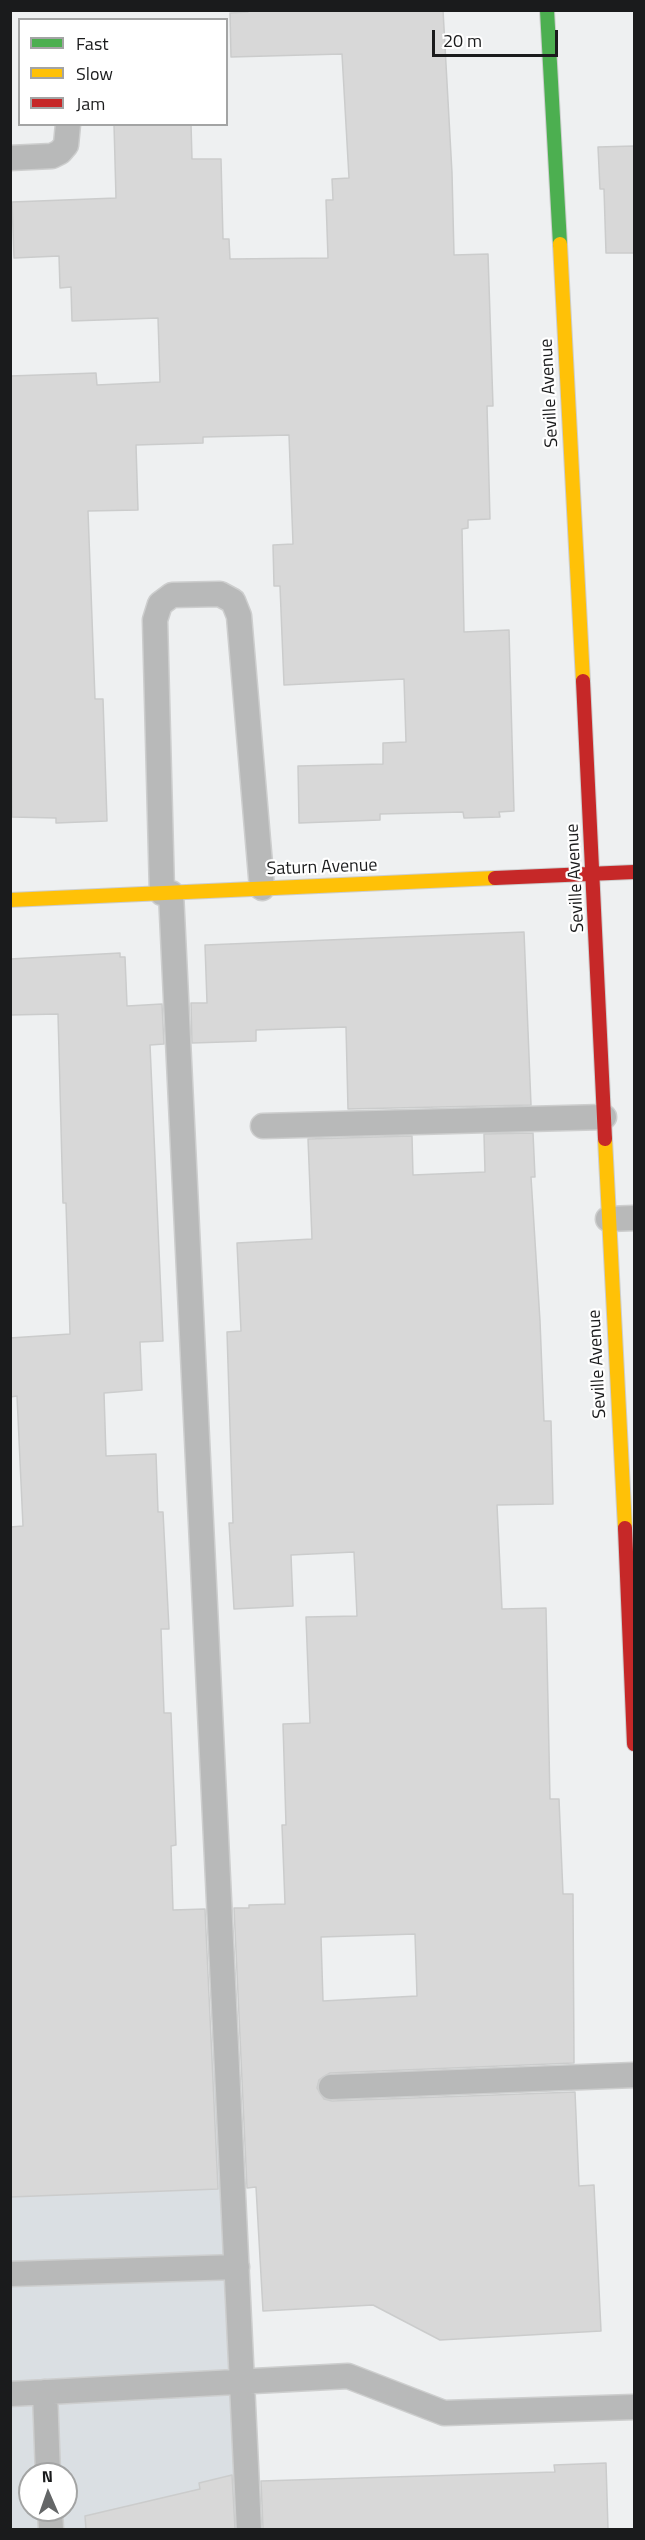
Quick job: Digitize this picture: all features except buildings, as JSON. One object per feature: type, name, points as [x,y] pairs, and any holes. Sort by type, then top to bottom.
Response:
[{"type":"street","name":"Seville Avenue","points":[[547,10],[594,874],[608,1220],[626,1356],[634,1744]]},
{"type":"street","name":"Saturn Avenue","points":[[10,900],[634,872]]},
{"type":"lane","points":[[10,158],[52,156],[60,152],[66,145],[68,126]]},
{"type":"lane","points":[[249,2529],[166,893],[155,620],[160,604],[171,595],[220,594],[233,602],[239,616],[262,888]]},
{"type":"lane","points":[[263,1126],[603,1117]]},
{"type":"lane","points":[[608,1220],[634,1218]]},
{"type":"lane","points":[[331,2087],[634,2075]]},
{"type":"lane","points":[[10,2274],[237,2267]]},
{"type":"lane","points":[[10,2394],[348,2376],[444,2413],[634,2408]]},
{"type":"lane","points":[[45,2392],[48,2462]]},
{"type":"shaded area","points":[[203,1909],[245,2529],[11,2529],[10,1915]]},
{"type":"traffic: fast","points":[[547,10],[560,244]]},
{"type":"traffic: slow","points":[[560,244],[583,681]]},
{"type":"traffic: slow","points":[[10,900],[495,878]]},
{"type":"traffic: slow","points":[[605,1139],[625,1528]]},
{"type":"traffic: jam","points":[[583,681],[605,1139]]},
{"type":"traffic: jam","points":[[495,878],[634,872]]},
{"type":"traffic: jam","points":[[625,1528],[634,1744]]}]
